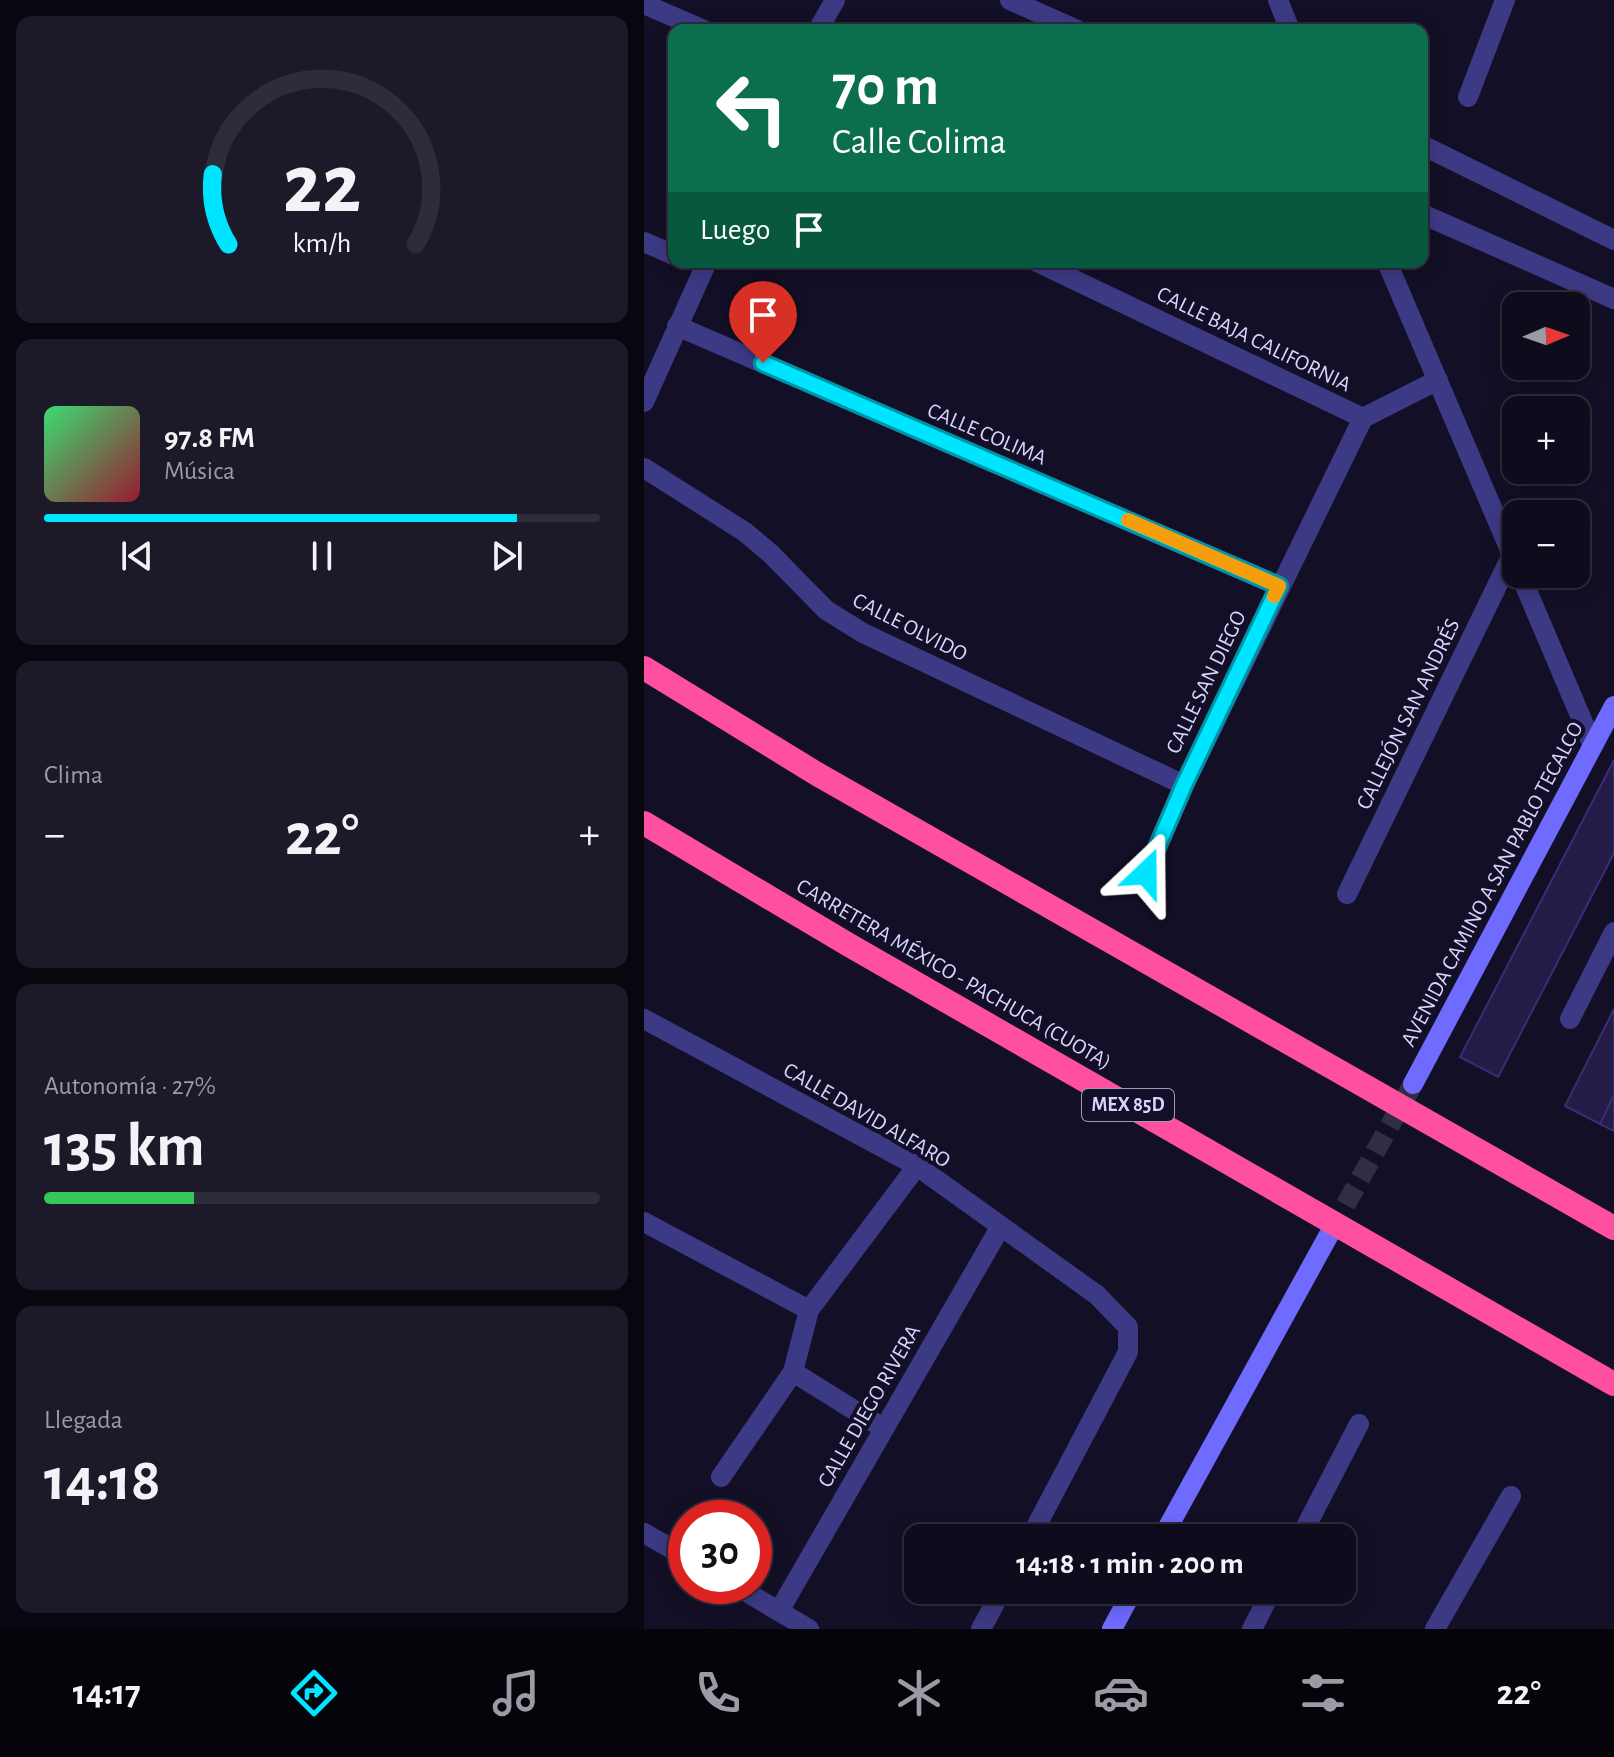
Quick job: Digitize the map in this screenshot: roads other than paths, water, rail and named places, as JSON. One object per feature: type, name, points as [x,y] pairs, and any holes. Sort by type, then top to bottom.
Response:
[{"type":"highway","points":[[644,668],[817,774],[1614,1228]]},
{"type":"highway","name":"CARRETERA MÉXICO - PACHUCA (CUOTA)","points":[[644,823],[849,945],[1614,1384]]},
{"type":"main road","name":"AVENIDA CAMINO A SAN PABLO TECALCO","points":[[1413,1084],[1614,706]]},
{"type":"main road","points":[[1170,1524],[1331,1231]]},
{"type":"main road","points":[[1112,1629],[1125,1604]]},
{"type":"street","points":[[821,24],[835,0]]},
{"type":"street","points":[[1010,0],[1064,24]]},
{"type":"street","points":[[1278,0],[1288,24]]},
{"type":"street","points":[[1468,97],[1505,0]]},
{"type":"street","points":[[644,4],[690,24]]},
{"type":"street","points":[[1428,148],[1614,240]]},
{"type":"street","points":[[1428,217],[1614,299]]},
{"type":"street","points":[[644,242],[668,252]]},
{"type":"street","points":[[644,402],[699,268]]},
{"type":"street","name":"CALLE BAJA CALIFORNIA","points":[[1050,268],[1363,418]]},
{"type":"street","points":[[1390,268],[1502,531]]},
{"type":"street","name":"CALLE COLIMA","points":[[677,326],[1279,586]]},
{"type":"street","points":[[1363,418],[1438,380]]},
{"type":"street","name":"CALLE SAN DIEGO","points":[[1146,873],[1184,785],[1363,418]]},
{"type":"street","name":"CALLE OLVIDO","points":[[644,468],[745,532],[826,610],[863,633],[1184,785]]},
{"type":"street","name":"CALLEJÓN SAN ANDRÉS","points":[[1347,894],[1504,588]]},
{"type":"street","points":[[1526,588],[1593,746]]},
{"type":"street","points":[[1570,1019],[1614,932]]},
{"type":"street","name":"CALLE DAVID ALFARO","points":[[644,1019],[917,1166],[1097,1295],[1128,1327],[1128,1352],[1037,1524]]},
{"type":"street","points":[[721,1477],[793,1372],[809,1310],[917,1166]]},
{"type":"street","points":[[644,1222],[809,1310]]},
{"type":"street","name":"CALLE DIEGO RIVERA","points":[[779,1611],[1001,1226]]},
{"type":"street","points":[[793,1372],[883,1428]]},
{"type":"street","points":[[1307,1524],[1359,1424]]},
{"type":"street","points":[[1435,1629],[1511,1496]]},
{"type":"street","points":[[644,1533],[668,1547]]},
{"type":"street","points":[[767,1604],[809,1629]]},
{"type":"street","points":[[981,1629],[994,1604]]},
{"type":"street","points":[[1252,1629],[1265,1604]]},
{"type":"tunnel","points":[[1331,1231],[1413,1084]]}]
